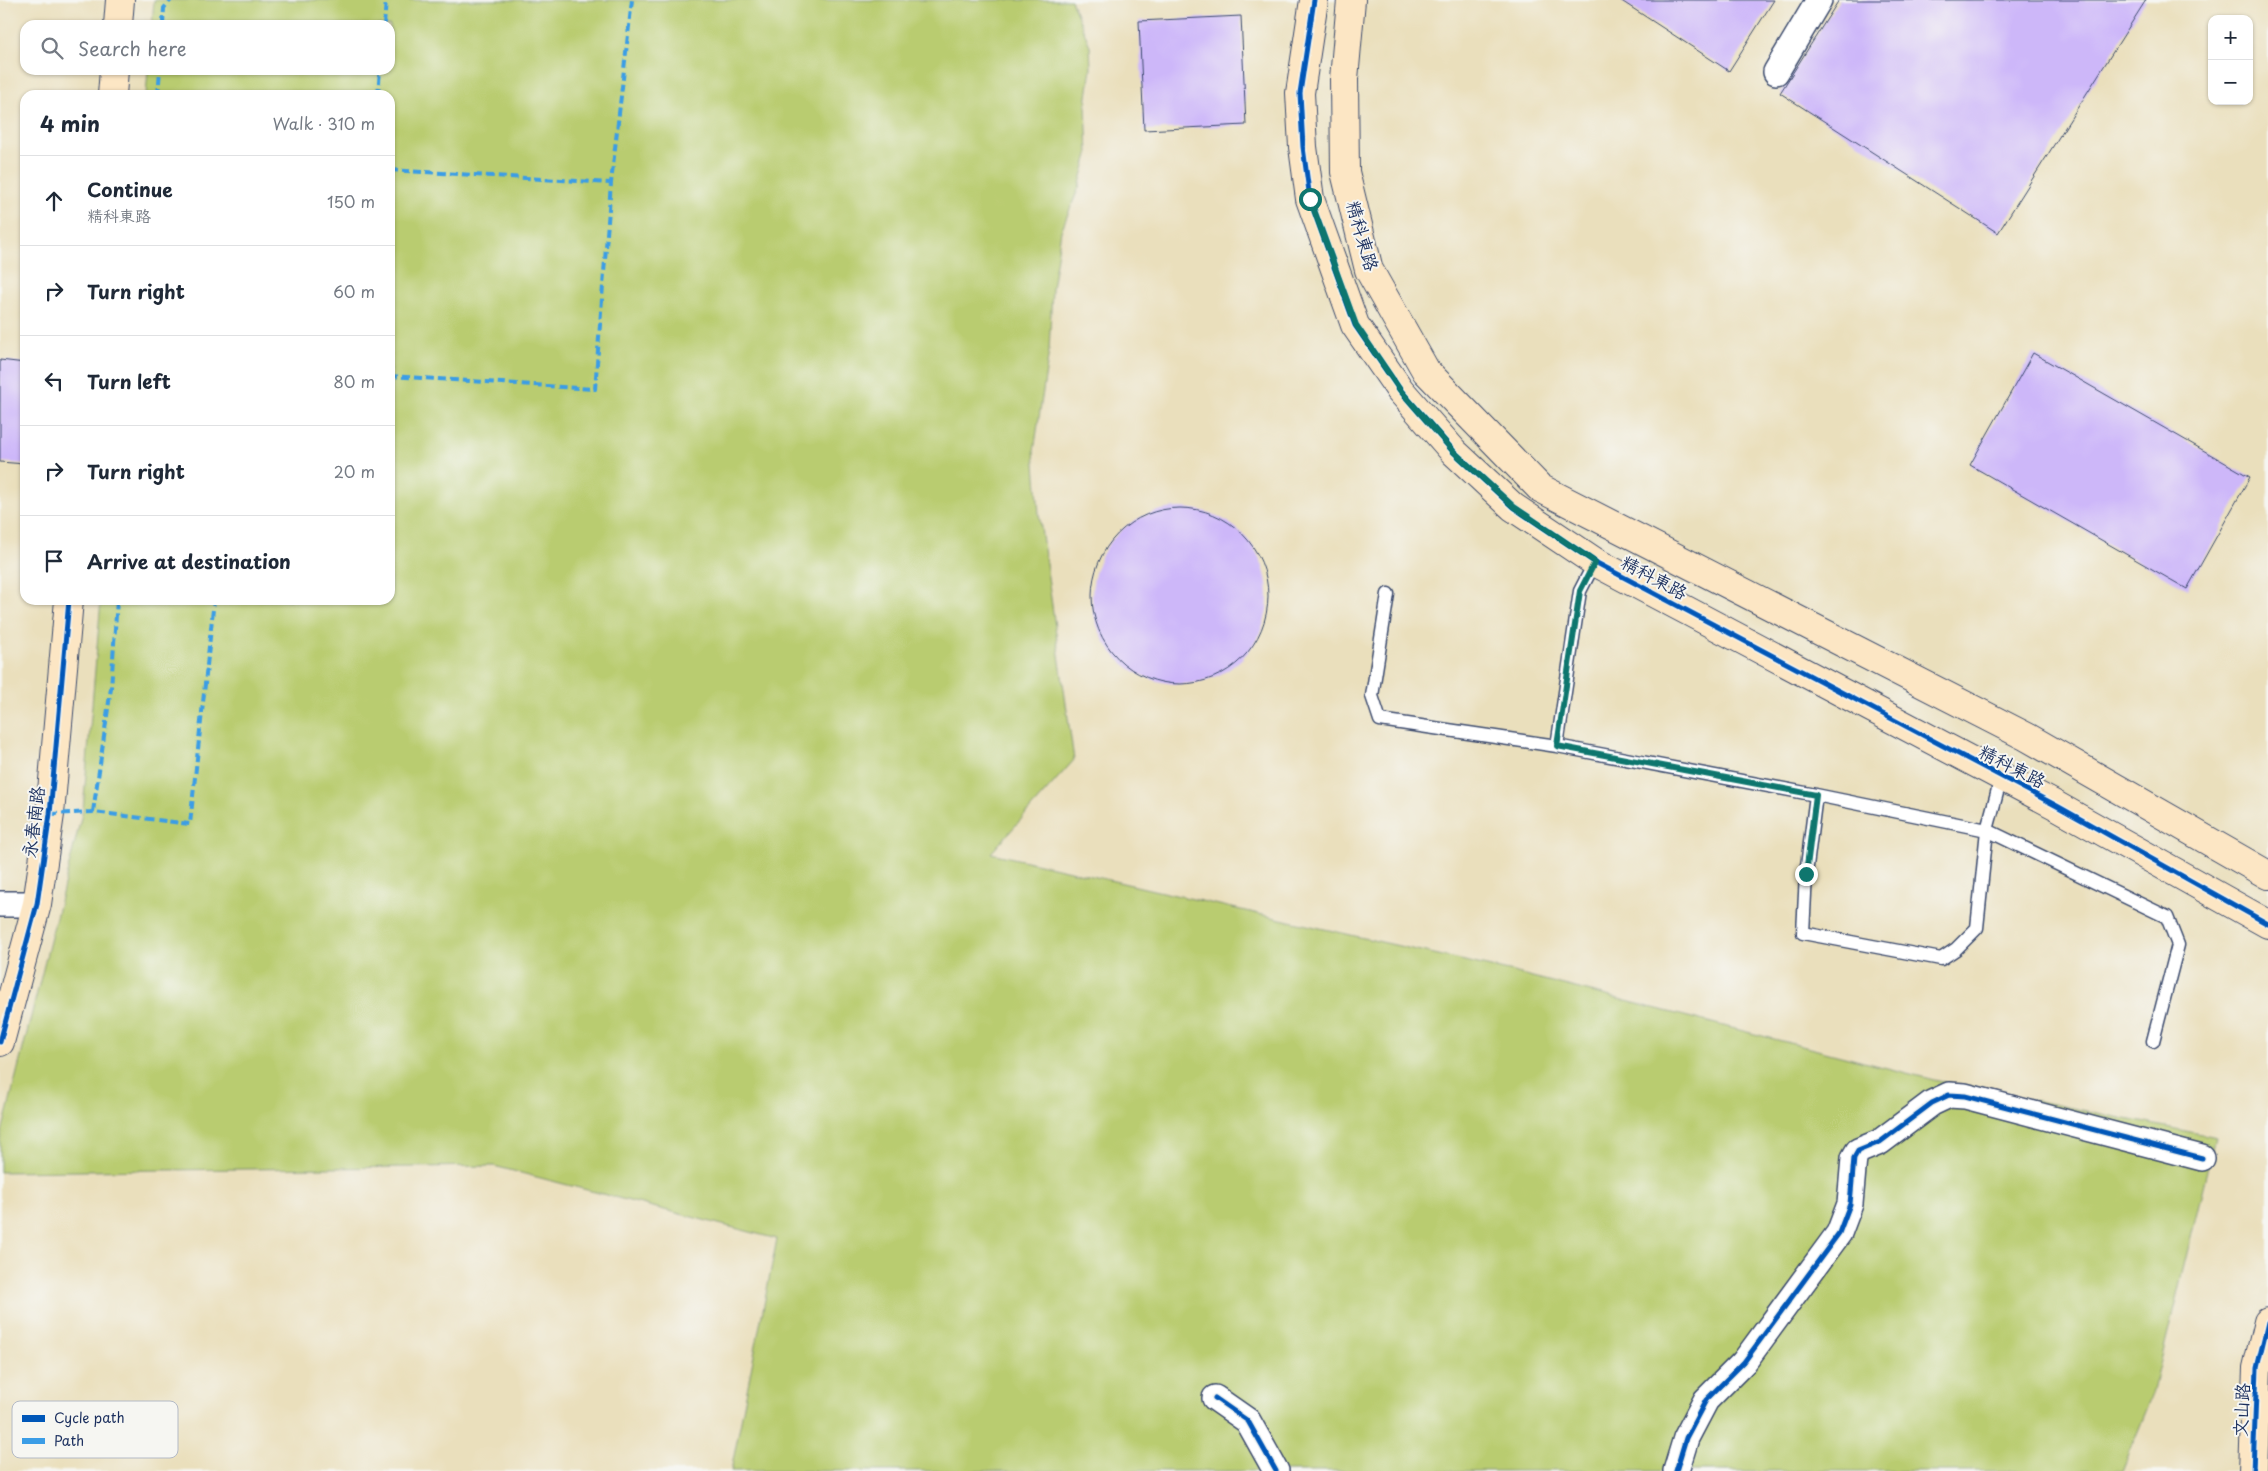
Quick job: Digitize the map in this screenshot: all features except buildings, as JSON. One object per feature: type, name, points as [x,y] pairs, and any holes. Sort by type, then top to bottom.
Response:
[{"type":"street","points":[[118,20],[120,0]]},
{"type":"street","name":"精科東路","points":[[1314,0],[1300,92],[1303,147],[1310,199],[1356,325],[1400,390],[1454,452],[1514,507],[1595,562],[2001,778],[2058,806],[2268,924]]},
{"type":"street","name":"精科東路","points":[[1350,0],[1344,79],[1345,172],[1369,270],[1426,371],[1540,488],[2027,737],[2268,875]]},
{"type":"street","points":[[1776,72],[1818,0]]},
{"type":"street","points":[[112,90],[114,75]]},
{"type":"street","name":"永春南路","points":[[0,1042],[37,904],[50,814],[69,605]]},
{"type":"street","points":[[0,904],[37,904]]},
{"type":"street","points":[[1676,1471],[1686,1438],[1706,1400],[1744,1362],[1839,1233],[1850,1204],[1854,1158],[1858,1151],[1880,1142],[1932,1103],[1949,1095],[1965,1096],[2202,1158]]},
{"type":"street","name":"文山路","points":[[2253,1471],[2258,1368],[2268,1322]]},
{"type":"street","points":[[1215,1398],[1248,1420],[1276,1471]]},
{"type":"lane","points":[[1557,746],[1580,591],[1595,562]]},
{"type":"lane","points":[[1388,594],[1372,696],[1380,720],[1557,746],[1816,795],[1987,830],[2167,917],[2178,945],[2153,1041]]},
{"type":"lane","points":[[1816,795],[1806,874],[1803,933],[1941,958],[1956,949],[1977,928],[1987,830],[2001,778]]},
{"type":"green space","points":[[154,0],[1071,0],[1090,46],[1091,68],[1086,104],[1088,155],[1079,187],[1061,231],[1052,289],[1049,351],[1034,451],[1039,514],[1074,760],[991,853],[1513,972],[1934,1080],[2215,1137],[2153,1394],[2122,1471],[731,1471],[777,1239],[494,1166],[0,1172],[0,1140],[83,810],[101,605],[395,605],[395,90],[146,90],[148,75],[395,75],[395,20],[152,20]]},
{"type":"marked path","points":[[163,20],[164,8],[171,0]]},
{"type":"marked path","points":[[384,20],[386,0]]},
{"type":"marked path","points":[[395,376],[595,389],[611,183],[632,0]]},
{"type":"marked path","points":[[158,90],[160,75]]},
{"type":"marked path","points":[[378,90],[380,75]]},
{"type":"marked path","points":[[395,170],[611,183]]},
{"type":"marked path","points":[[93,812],[111,688],[117,605]]},
{"type":"marked path","points":[[50,814],[93,812],[190,824],[213,605]]},
{"type":"cycle path","points":[[1314,0],[1300,93],[1303,147],[1310,199],[1355,325],[1400,390],[1454,452],[1513,507],[1595,562],[2057,806],[2268,924]]},
{"type":"cycle path","points":[[0,1042],[37,904],[50,814],[69,605]]},
{"type":"cycle path","points":[[1676,1471],[1686,1438],[1706,1400],[1744,1362],[1839,1233],[1850,1204],[1854,1158],[1858,1151],[1880,1142],[1932,1103],[1949,1095],[1965,1096],[2202,1158]]},
{"type":"cycle path","points":[[2253,1471],[2257,1368],[2268,1322]]},
{"type":"cycle path","points":[[1215,1398],[1248,1421],[1276,1471]]},
{"type":"route","points":[[1310,199],[1340,287],[1356,325],[1400,390],[1454,452],[1514,507],[1595,562],[1580,591],[1557,746],[1816,795],[1806,874]]}]
